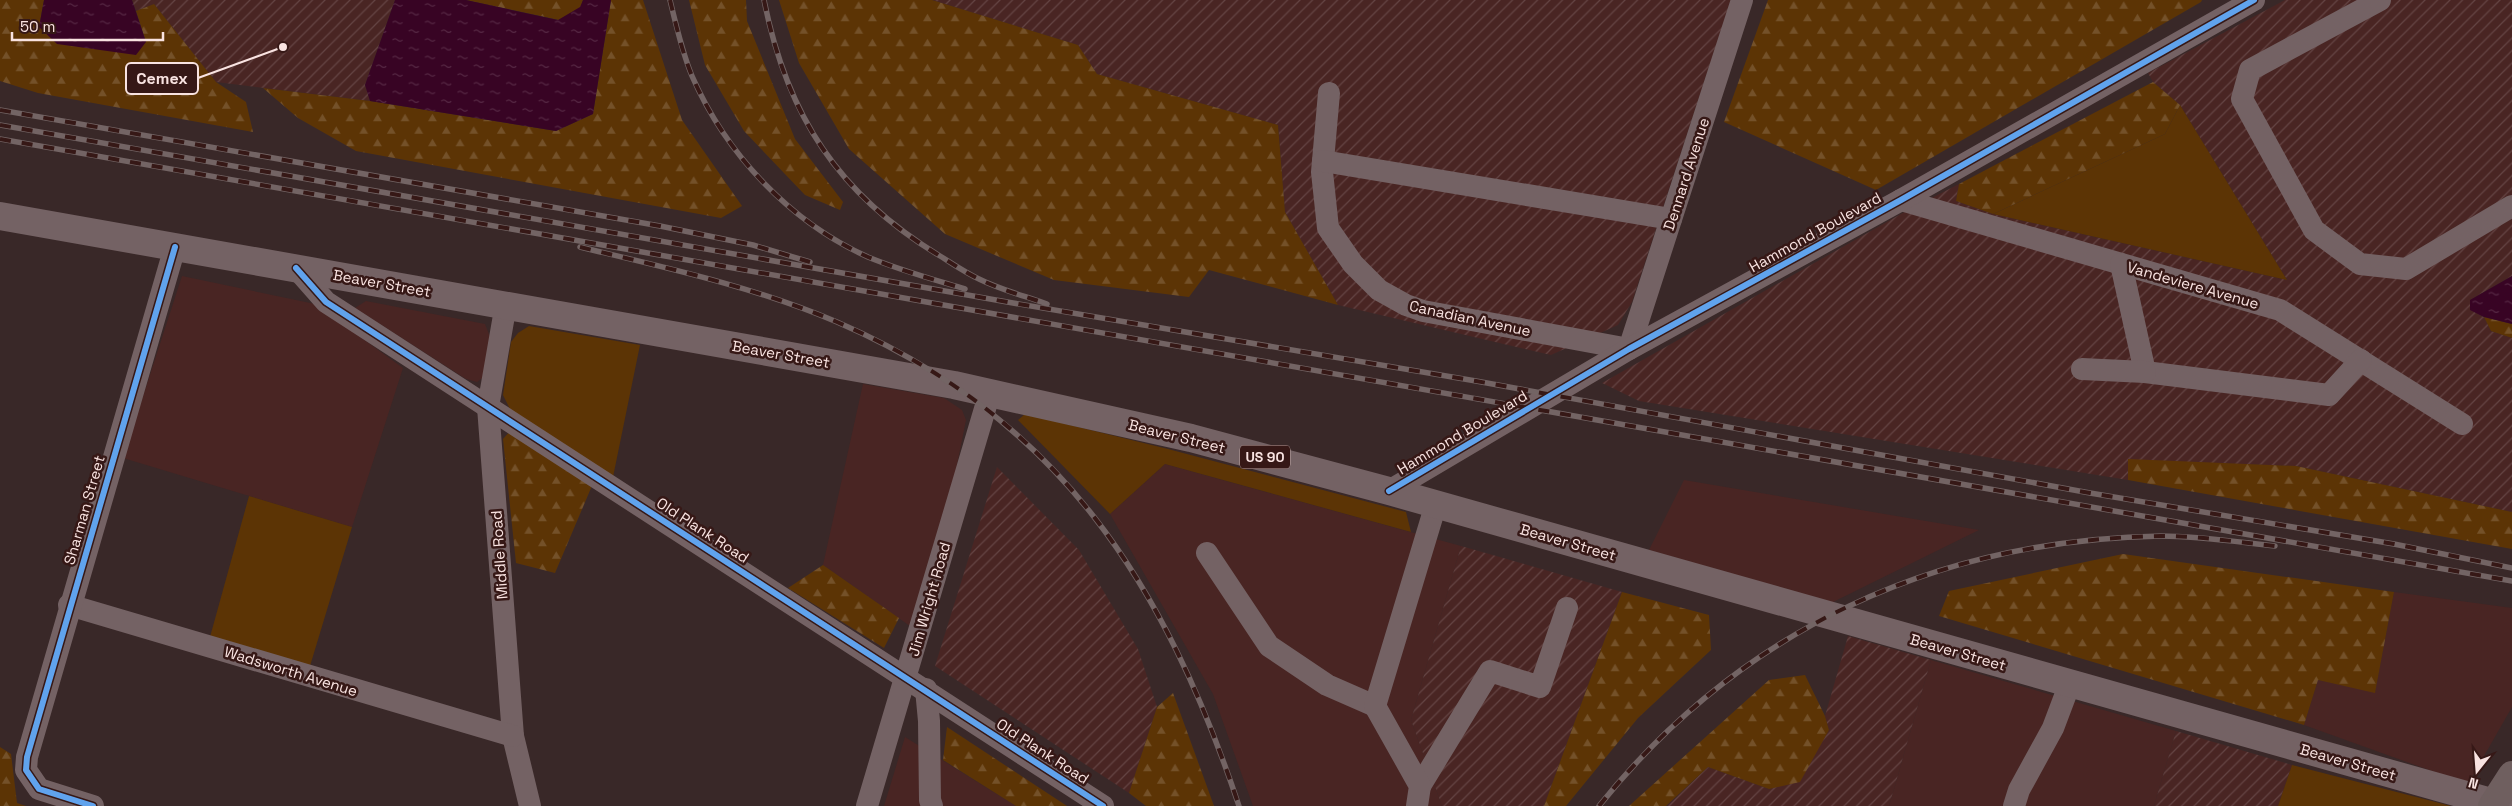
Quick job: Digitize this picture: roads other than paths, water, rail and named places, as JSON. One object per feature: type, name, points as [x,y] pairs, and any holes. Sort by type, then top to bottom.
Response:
[{"type":"highway","points":[[2492,806],[2512,775]]},
{"type":"main road","name":"Beaver Street","points":[[0,216],[506,304],[990,392],[1191,438],[1390,491],[2505,806]]},
{"type":"street","name":"Dennard Avenue","points":[[1628,348],[1742,0]]},
{"type":"street","name":"Hammond Boulevard","points":[[1390,491],[1628,348],[1901,200],[2254,0]]},
{"type":"street","points":[[2380,0],[2250,70],[2242,99],[2314,230],[2360,264],[2406,270],[2512,206]]},
{"type":"street","name":"Canadian Avenue","points":[[1329,93],[1322,172],[1328,228],[1353,264],[1372,284],[1391,298],[1423,311],[1628,348]]},
{"type":"street","points":[[1323,161],[1671,219]]},
{"type":"street","name":"Vandeviere Avenue","points":[[1901,200],[2280,310],[2462,424]]},
{"type":"street","name":"Sharman Street","points":[[93,806],[38,789],[26,770],[27,757],[69,605],[175,247]]},
{"type":"street","points":[[2121,264],[2145,372]]},
{"type":"street","name":"Old Plank Road","points":[[296,268],[326,302],[926,689],[1103,806]]},
{"type":"street","name":"Middle Road","points":[[506,304],[488,406],[513,736],[530,806]]},
{"type":"street","points":[[2082,369],[2145,372],[2329,395],[2361,360]]},
{"type":"street","name":"Jim Wright Road","points":[[867,806],[907,677],[990,392]]},
{"type":"street","points":[[1375,706],[1436,504]]},
{"type":"street","points":[[1206,553],[1269,646],[1327,685],[1375,706],[1419,796]]},
{"type":"street","name":"Wadsworth Avenue","points":[[69,605],[513,736]]},
{"type":"street","points":[[1419,796],[1490,670],[1540,687],[1567,608]]},
{"type":"street","points":[[2014,806],[2019,790],[2053,728],[2070,683]]},
{"type":"street","points":[[926,689],[932,806]]},
{"type":"water","points":[[44,0],[132,0],[146,42],[136,55],[57,44],[39,27]]},
{"type":"water","points":[[395,0],[466,0],[558,20],[580,7],[583,0],[611,0],[593,114],[556,131],[370,101],[365,85]]},
{"type":"water","points":[[2512,276],[2512,324],[2484,317],[2470,310],[2470,300]]},
{"type":"railway","points":[[670,0],[685,58],[706,105],[742,158],[764,183],[812,225],[839,242],[880,262],[965,289]]},
{"type":"railway","points":[[764,0],[774,42],[787,80],[803,116],[823,149],[846,179],[873,207],[904,232],[959,268],[974,277],[1047,304]]},
{"type":"railway","points":[[0,110],[660,226],[753,245],[810,262]]},
{"type":"railway","points":[[0,125],[1013,303],[1476,381],[2090,493],[2394,544],[2512,568]]},
{"type":"railway","points":[[0,139],[2512,581]]},
{"type":"railway","points":[[580,247],[743,288],[837,322],[915,361],[983,407],[1043,459],[1094,517],[1138,581],[1176,650],[1210,725],[1239,806]]},
{"type":"railway","points":[[1599,806],[1655,744],[1715,690],[1780,644],[1849,606],[1922,577],[1998,555],[2078,541],[2175,536],[2275,546]]},
{"type":"place","name":"Cemex","points":[[283,47]]}]
